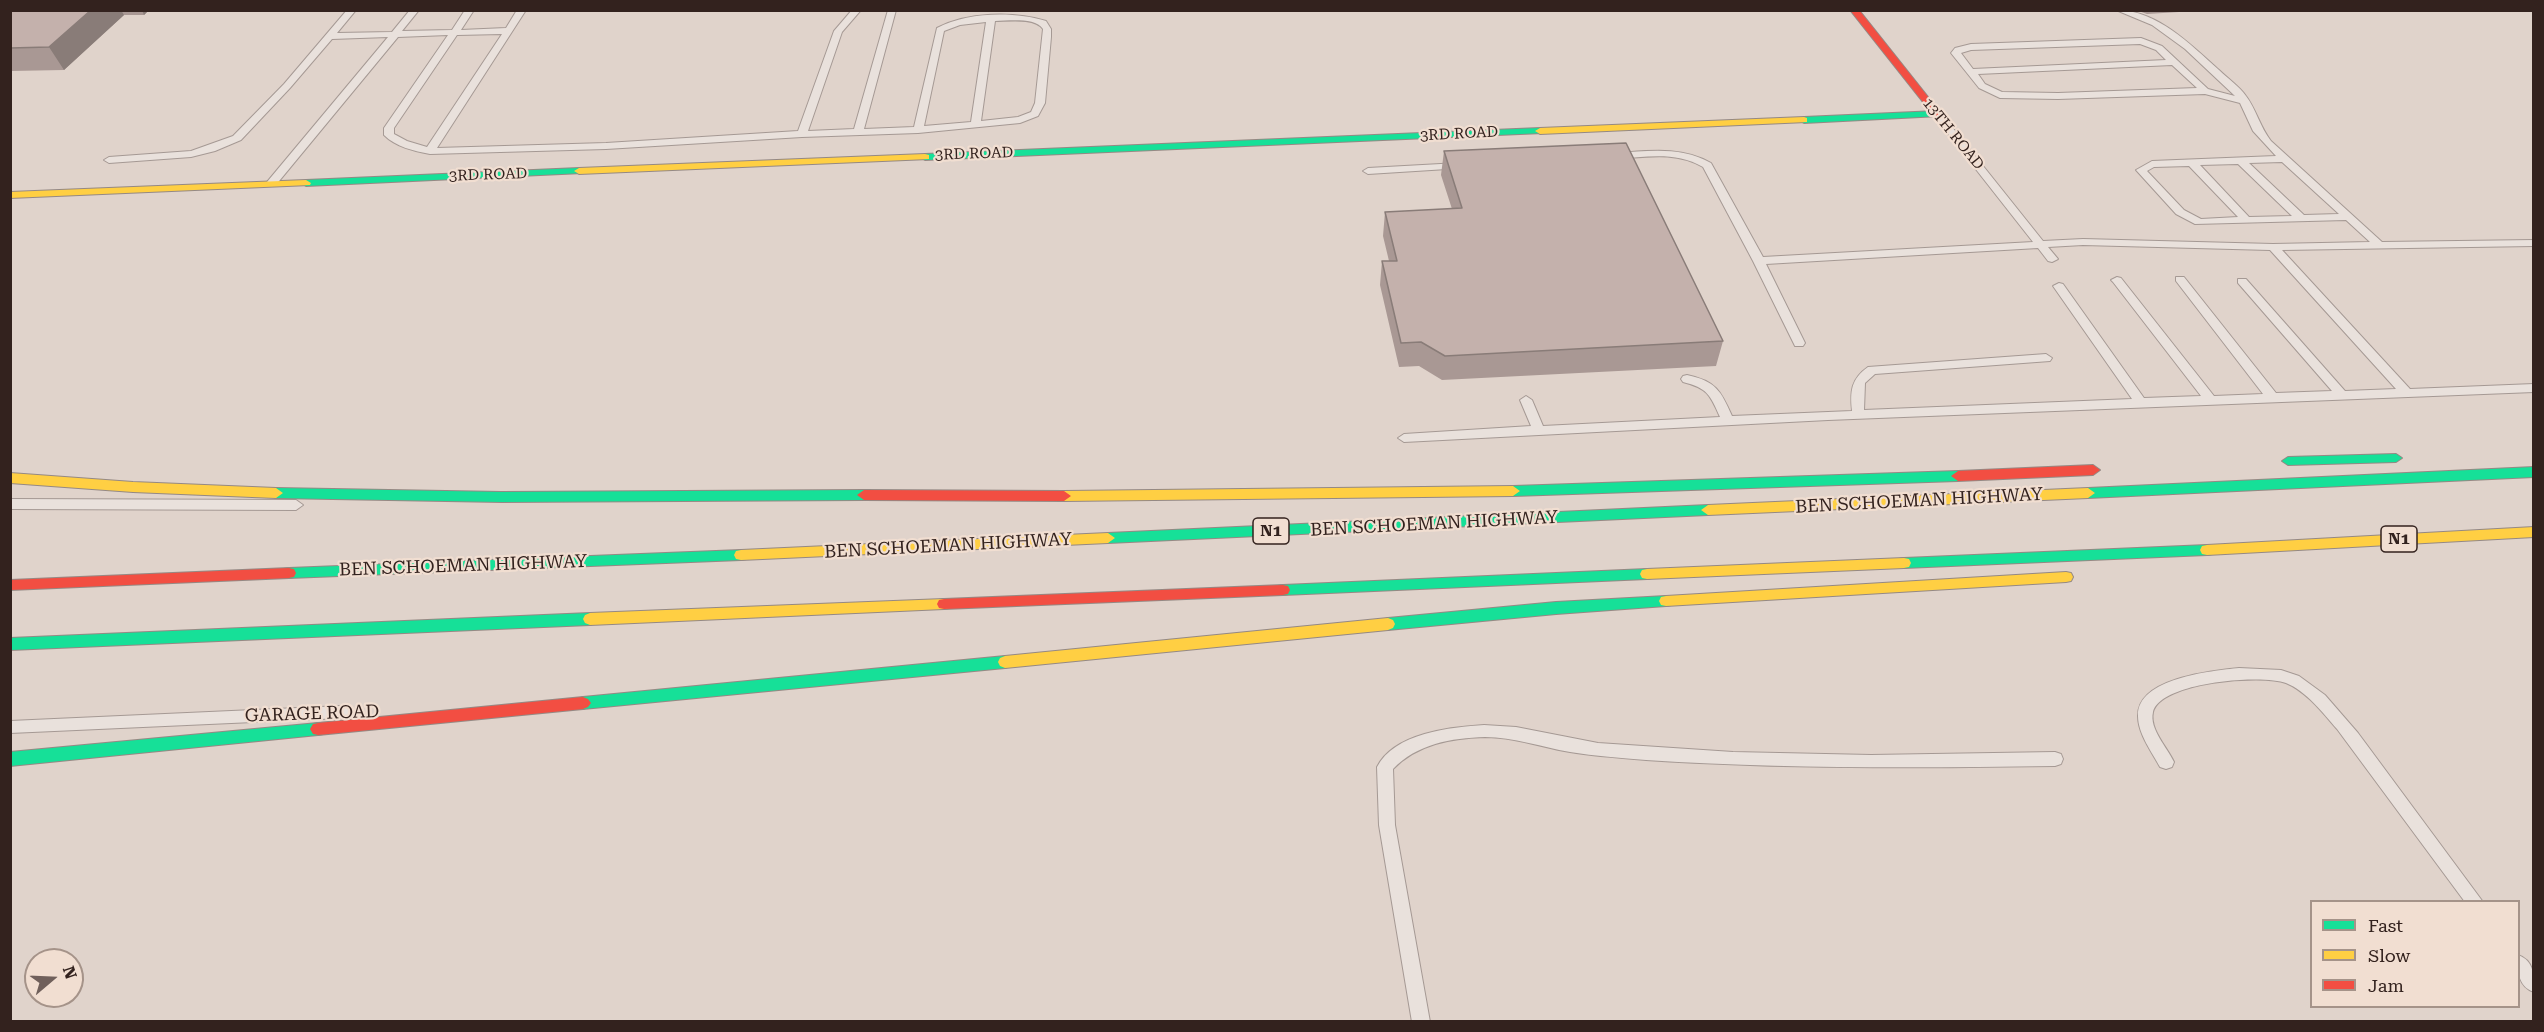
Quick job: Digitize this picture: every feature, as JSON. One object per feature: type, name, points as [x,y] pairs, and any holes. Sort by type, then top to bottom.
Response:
[{"type":"main road","name":"13TH ROAD","points":[[1854,10],[1937,114]]},
{"type":"main road","name":"3RD ROAD","points":[[10,195],[1937,114]]},
{"type":"main road","points":[[2278,462],[2348,458],[2407,458]]},
{"type":"main road","points":[[2452,461],[2532,472]]},
{"type":"main road","points":[[10,478],[92,486],[194,490],[501,497],[770,494],[1008,498],[1267,496],[1623,488],[2104,470]]},
{"type":"main road","name":"BEN SCHOEMAN HIGHWAY","points":[[10,585],[878,549],[2532,472]]},
{"type":"main road","name":"N1","points":[[10,644],[2209,550],[2534,532]]},
{"type":"main road","points":[[2126,567],[2209,550]]},
{"type":"main road","points":[[10,759],[1556,608],[2077,576]]},
{"type":"lane","points":[[109,160],[191,154],[211,149],[237,138],[264,111],[352,10]]},
{"type":"lane","points":[[271,184],[415,10]]},
{"type":"lane","points":[[470,10],[391,123],[388,132],[406,145],[430,152],[606,146],[802,134],[918,130],[975,126],[1028,117],[1035,114],[1040,104],[1047,29],[1036,19],[957,23],[940,30],[918,130]]},
{"type":"lane","points":[[430,152],[522,10]]},
{"type":"lane","points":[[802,134],[838,31],[857,10]]},
{"type":"lane","points":[[858,133],[892,10]]},
{"type":"lane","points":[[2121,10],[2141,17],[2170,32],[2232,87],[2244,101],[2258,131],[2283,159],[2379,245]]},
{"type":"lane","points":[[975,126],[991,20]]},
{"type":"lane","points":[[330,36],[508,31]]},
{"type":"lane","points":[[2205,91],[2176,62],[2152,44],[2141,41],[1971,47],[1958,50],[1956,53],[1987,90],[2012,96],[2205,91],[2244,101]]},
{"type":"lane","points":[[1970,72],[2176,62]]},
{"type":"lane","name":"13TH ROAD","points":[[1937,114],[2052,259]]},
{"type":"lane","points":[[1610,157],[1683,155],[1701,160],[1713,173],[1799,343]]},
{"type":"lane","points":[[2283,159],[2152,164],[2141,170],[2180,212],[2191,219],[2205,223],[2347,217]]},
{"type":"lane","points":[[2240,160],[2302,219]]},
{"type":"lane","points":[[2191,162],[2247,221]]},
{"type":"lane","points":[[1368,171],[1472,165]]},
{"type":"lane","points":[[1759,261],[2041,244],[2118,242],[2273,248],[2534,243]]},
{"type":"lane","points":[[2273,248],[2407,393]]},
{"type":"lane","points":[[2180,279],[2274,399]]},
{"type":"lane","points":[[2117,280],[2211,401]]},
{"type":"lane","points":[[2242,281],[2342,395]]},
{"type":"lane","points":[[2059,285],[2140,402]]},
{"type":"lane","points":[[1858,413],[1857,384],[1861,377],[1872,370],[2046,358]]},
{"type":"lane","points":[[1687,379],[1709,385],[1727,419]]},
{"type":"lane","points":[[1404,438],[1858,413],[2534,388]]},
{"type":"lane","points":[[1526,400],[1539,430]]},
{"type":"lane","points":[[10,504],[353,504],[501,497]]},
{"type":"lane","points":[[2166,762],[2147,729],[2145,711],[2149,701],[2164,690],[2184,684],[2260,672],[2278,673],[2294,680],[2332,713],[2473,900]]},
{"type":"lane","name":"GARAGE ROAD","points":[[10,728],[585,700],[614,701]]},
{"type":"lane","points":[[1421,1022],[1387,825],[1385,767],[1395,755],[1408,747],[1446,734],[1486,731],[1518,734],[1571,746],[1701,757],[1940,761],[2055,759]]},
{"type":"lane","points":[[2520,966],[2534,984]]},
{"type":"building","points":[[10,10],[91,10],[49,47],[10,48]]},
{"type":"building","points":[[1626,143],[1723,341],[1445,356],[1421,342],[1401,343],[1382,261],[1397,261],[1385,212],[1462,208],[1444,151]]},
{"type":"traffic: fast","points":[[1804,120],[1937,114]]},
{"type":"traffic: fast","points":[[925,157],[1540,131]]},
{"type":"traffic: fast","points":[[306,183],[579,171]]},
{"type":"traffic: fast","points":[[2288,461],[2396,458]]},
{"type":"traffic: fast","points":[[2088,493],[2534,472]]},
{"type":"traffic: fast","points":[[1513,491],[1958,476]]},
{"type":"traffic: fast","points":[[276,493],[502,497],[864,495]]},
{"type":"traffic: fast","points":[[1108,538],[1708,510]]},
{"type":"traffic: fast","points":[[1904,563],[2207,550]]},
{"type":"traffic: fast","points":[[289,573],[741,555]]},
{"type":"traffic: fast","points":[[1283,590],[1647,574]]},
{"type":"traffic: fast","points":[[1388,624],[1556,608],[1666,601]]},
{"type":"traffic: fast","points":[[10,644],[590,619]]},
{"type":"traffic: fast","points":[[583,703],[1005,662]]},
{"type":"traffic: fast","points":[[10,759],[318,729]]},
{"type":"traffic: slow","points":[[1540,131],[1804,120]]},
{"type":"traffic: slow","points":[[579,171],[925,157]]},
{"type":"traffic: slow","points":[[10,195],[306,183]]},
{"type":"traffic: slow","points":[[10,478],[133,487],[276,493]]},
{"type":"traffic: slow","points":[[1064,496],[1513,491]]},
{"type":"traffic: slow","points":[[1708,510],[2088,493]]},
{"type":"traffic: slow","points":[[2207,550],[2534,532]]},
{"type":"traffic: slow","points":[[741,555],[1108,538]]},
{"type":"traffic: slow","points":[[1647,574],[1904,563]]},
{"type":"traffic: slow","points":[[1666,601],[2066,577]]},
{"type":"traffic: slow","points":[[590,619],[944,604]]},
{"type":"traffic: slow","points":[[1005,662],[1388,624]]},
{"type":"traffic: jam","points":[[1854,10],[1937,114]]},
{"type":"traffic: jam","points":[[1958,476],[2093,470]]},
{"type":"traffic: jam","points":[[864,495],[1064,496]]},
{"type":"traffic: jam","points":[[10,585],[289,573]]},
{"type":"traffic: jam","points":[[944,604],[1283,590]]},
{"type":"traffic: jam","points":[[318,729],[583,703]]}]
